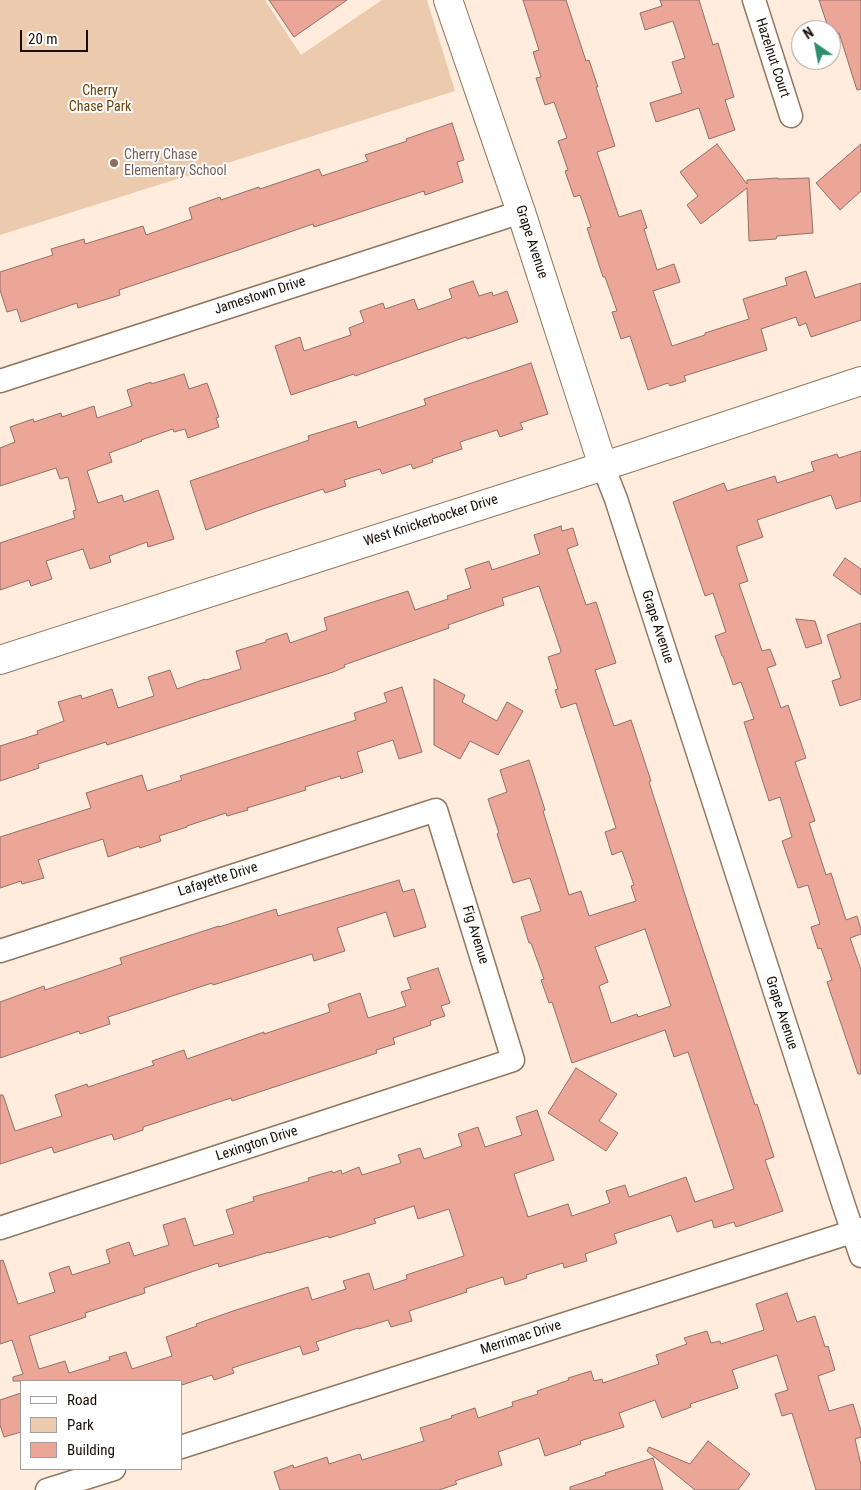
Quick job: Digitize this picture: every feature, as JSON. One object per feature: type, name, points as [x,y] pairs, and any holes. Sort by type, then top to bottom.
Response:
[{"type":"street","name":"Grape Avenue","points":[[448,0],[521,212],[603,466],[616,499],[857,1230],[861,1256]]},
{"type":"street","name":"Hazelnut Court","points":[[754,0],[791,116]]},
{"type":"street","name":"Jamestown Drive","points":[[0,381],[521,212]]},
{"type":"street","name":"West Knickerbocker Drive","points":[[0,660],[861,381]]},
{"type":"street","name":"Lafayette Drive","points":[[0,951],[436,810]]},
{"type":"street","name":"Fig Avenue","points":[[436,810],[513,1060]]},
{"type":"street","name":"Lexington Drive","points":[[0,1228],[513,1060]]},
{"type":"street","name":"Merrimac Drive","points":[[182,1447],[857,1230]]},
{"type":"street","points":[[48,1490],[111,1470]]},
{"type":"green space","name":"Cherry Chase Park","points":[[0,0],[265,0],[301,55],[382,0],[427,0],[455,91],[0,235]]},
{"type":"building","points":[[269,0],[347,0],[294,37]]},
{"type":"building","points":[[523,0],[566,0],[586,61],[589,60],[615,146],[597,152],[619,217],[641,210],[647,228],[644,229],[657,270],[674,264],[680,282],[653,291],[672,346],[749,319],[743,299],[787,285],[785,278],[806,271],[815,298],[861,283],[861,320],[811,337],[806,323],[799,326],[796,317],[761,329],[767,350],[684,376],[686,381],[670,386],[668,383],[648,390],[630,336],[621,339],[612,312],[617,311],[605,277],[603,277],[587,228],[591,227],[580,195],[574,197],[565,171],[568,170],[558,141],[567,138],[554,102],[545,105],[536,78],[541,77],[533,52],[539,50]]},
{"type":"building","points":[[660,0],[699,0],[713,45],[718,43],[734,97],[725,100],[735,130],[709,139],[699,108],[656,122],[650,103],[682,93],[672,62],[685,58],[673,21],[645,30],[640,13],[662,6]]},
{"type":"building","points":[[819,0],[861,0],[861,89],[857,90],[841,39],[841,20],[826,20]]},
{"type":"building","points":[[452,123],[464,160],[457,162],[463,182],[425,195],[424,191],[314,227],[313,224],[119,290],[120,295],[78,308],[77,303],[21,322],[17,309],[7,312],[0,290],[0,272],[53,255],[51,249],[84,239],[85,244],[143,226],[146,235],[192,219],[189,208],[220,197],[221,200],[259,187],[260,189],[319,169],[322,176],[368,161],[365,155]]},
{"type":"building","points":[[717,144],[747,184],[747,180],[809,178],[813,233],[749,241],[747,188],[701,224],[687,205],[698,196],[680,172]]},
{"type":"building","points":[[861,144],[861,191],[840,210],[816,183]]},
{"type":"building","points":[[473,281],[479,296],[492,292],[493,296],[507,291],[518,322],[467,339],[466,337],[355,376],[354,374],[291,395],[275,346],[300,337],[304,351],[351,335],[349,328],[364,322],[360,311],[383,303],[385,309],[414,299],[418,310],[452,298],[449,289]]},
{"type":"building","points":[[531,363],[548,414],[520,423],[523,429],[500,437],[497,430],[460,442],[462,449],[432,459],[433,462],[413,469],[411,464],[382,474],[380,469],[344,480],[346,486],[325,493],[323,489],[206,530],[190,481],[309,440],[308,436],[356,421],[358,428],[426,405],[424,399]]},
{"type":"building","points":[[184,374],[189,389],[207,383],[219,417],[216,418],[219,427],[188,438],[185,429],[174,432],[173,429],[109,453],[112,462],[87,471],[98,503],[122,495],[124,502],[158,490],[174,539],[148,547],[147,542],[109,556],[111,562],[90,569],[83,549],[46,561],[52,579],[31,586],[29,580],[0,590],[0,543],[75,518],[73,511],[76,510],[68,477],[60,479],[56,468],[0,486],[0,448],[15,442],[10,427],[33,419],[34,422],[61,413],[62,417],[94,406],[97,418],[132,406],[127,390]]},
{"type":"building","points":[[861,451],[861,501],[836,509],[831,495],[757,520],[763,537],[737,546],[748,581],[739,584],[762,651],[770,649],[776,665],[767,668],[781,708],[788,705],[806,758],[795,762],[815,821],[809,823],[826,875],[831,873],[846,920],[857,916],[861,929],[861,934],[850,938],[861,970],[861,1074],[858,1074],[827,982],[832,980],[821,948],[818,949],[811,927],[820,924],[808,885],[798,888],[782,841],[792,837],[780,797],[769,801],[744,722],[754,719],[741,682],[733,685],[722,656],[715,636],[726,632],[713,593],[705,596],[673,502],[724,483],[727,491],[775,476],[777,483],[814,471],[811,462],[837,454],[839,458]]},
{"type":"building","points":[[561,526],[562,531],[573,528],[578,545],[567,549],[586,605],[596,602],[616,663],[595,670],[614,726],[631,720],[694,923],[774,1157],[765,1160],[783,1211],[736,1227],[734,1222],[714,1228],[712,1220],[677,1232],[671,1215],[614,1234],[617,1243],[585,1254],[587,1261],[564,1268],[563,1263],[526,1275],[527,1278],[505,1285],[503,1277],[466,1289],[467,1292],[409,1311],[412,1321],[391,1327],[388,1320],[358,1328],[316,1342],[319,1350],[303,1355],[300,1346],[232,1368],[234,1373],[214,1380],[212,1375],[182,1385],[182,1380],[13,1381],[13,1377],[23,1374],[12,1340],[0,1344],[0,1261],[3,1260],[18,1304],[55,1292],[49,1273],[69,1266],[72,1275],[110,1263],[106,1250],[129,1242],[134,1256],[169,1245],[163,1225],[185,1218],[194,1246],[234,1234],[226,1210],[254,1201],[253,1197],[309,1181],[308,1178],[332,1171],[333,1173],[341,1170],[342,1174],[359,1167],[362,1175],[401,1163],[398,1155],[420,1148],[424,1159],[462,1146],[458,1134],[478,1127],[485,1147],[522,1135],[516,1117],[537,1110],[554,1160],[514,1174],[528,1217],[568,1204],[572,1216],[610,1203],[606,1191],[625,1185],[629,1197],[686,1177],[695,1202],[734,1189],[688,1052],[674,1057],[665,1030],[572,1063],[552,1002],[549,1003],[541,980],[544,979],[531,943],[529,943],[521,917],[541,911],[530,878],[513,883],[497,834],[499,833],[488,799],[507,792],[500,770],[529,760],[569,895],[581,891],[589,916],[636,901],[631,886],[634,885],[622,851],[612,855],[605,832],[616,828],[576,703],[561,708],[555,690],[558,689],[548,657],[561,651],[539,586],[502,598],[504,605],[448,625],[449,628],[344,665],[345,667],[333,672],[107,745],[106,742],[38,764],[39,768],[0,781],[0,746],[38,734],[37,731],[64,721],[58,702],[81,695],[82,699],[112,689],[118,708],[154,696],[148,677],[170,670],[177,689],[206,680],[241,669],[236,651],[287,633],[290,643],[327,630],[324,618],[408,591],[415,610],[448,599],[447,596],[471,588],[465,569],[489,561],[492,570],[540,554],[534,535]],"holes":[[[645,929],[671,1006],[638,1017],[637,1014],[611,1023],[599,986],[608,982],[595,947]],[[414,1206],[418,1219],[449,1209],[464,1256],[406,1275],[407,1279],[374,1290],[369,1273],[343,1281],[346,1289],[312,1300],[308,1287],[233,1311],[166,1337],[172,1356],[132,1369],[126,1352],[109,1357],[110,1360],[69,1373],[65,1361],[39,1369],[29,1336],[86,1317],[85,1313],[145,1293],[144,1288],[218,1263],[219,1267],[328,1236],[329,1238],[376,1223],[374,1219]]]},
{"type":"building","points":[[845,558],[861,569],[861,595],[833,575]]},
{"type":"building","points":[[796,619],[815,621],[822,643],[806,648]]},
{"type":"building","points":[[861,623],[861,699],[840,706],[832,681],[841,678],[827,635]]},
{"type":"building","points":[[434,679],[465,695],[462,702],[497,721],[507,702],[523,711],[498,755],[470,741],[460,759],[434,745]]},
{"type":"building","points":[[402,687],[422,752],[399,759],[393,740],[357,752],[363,772],[341,779],[340,776],[305,787],[306,790],[247,808],[248,810],[227,816],[226,813],[187,826],[159,836],[161,841],[140,848],[139,846],[108,857],[103,839],[65,851],[38,860],[44,878],[22,884],[21,881],[0,888],[0,837],[91,808],[86,793],[142,775],[147,791],[182,780],[180,776],[356,720],[354,713],[387,702],[384,693]]},
{"type":"building","points":[[399,880],[403,892],[414,889],[426,927],[394,937],[386,912],[337,928],[345,951],[314,961],[312,954],[213,985],[212,983],[108,1017],[110,1024],[80,1034],[79,1031],[0,1058],[0,1002],[44,986],[45,990],[122,964],[120,958],[219,926],[276,909],[278,916]]},
{"type":"building","points":[[438,968],[450,1003],[441,1006],[445,1016],[430,1021],[431,1025],[393,1038],[395,1044],[376,1050],[377,1053],[232,1101],[231,1098],[143,1127],[143,1130],[114,1140],[112,1134],[54,1153],[52,1147],[0,1164],[0,1095],[3,1095],[15,1131],[62,1116],[55,1095],[87,1084],[88,1087],[154,1065],[152,1061],[184,1050],[187,1059],[264,1032],[264,1034],[330,1012],[328,1004],[360,993],[368,1018],[406,1006],[401,992],[411,989],[407,978]]},
{"type":"building","points":[[576,1068],[617,1094],[599,1121],[618,1133],[606,1151],[548,1113]]},
{"type":"building","points":[[787,1293],[797,1322],[815,1316],[825,1347],[828,1346],[835,1370],[818,1376],[829,1411],[853,1404],[861,1431],[861,1437],[855,1439],[861,1465],[861,1490],[816,1490],[792,1413],[782,1416],[775,1394],[788,1390],[777,1355],[732,1370],[738,1388],[690,1404],[691,1407],[662,1418],[655,1400],[619,1413],[624,1427],[580,1441],[581,1444],[545,1456],[539,1438],[498,1452],[502,1465],[455,1481],[457,1484],[439,1490],[280,1490],[274,1472],[293,1465],[294,1468],[327,1457],[329,1464],[360,1454],[362,1460],[424,1441],[420,1428],[452,1418],[451,1416],[475,1408],[478,1418],[513,1406],[512,1402],[538,1394],[537,1391],[569,1380],[568,1378],[591,1371],[594,1381],[602,1379],[603,1383],[659,1364],[656,1355],[687,1344],[684,1338],[707,1331],[711,1343],[720,1341],[721,1344],[764,1330],[756,1304]]},
{"type":"building","points":[[20,1393],[20,1432],[4,1437],[0,1425],[0,1400]]},
{"type":"building","points":[[708,1441],[750,1474],[738,1490],[695,1490],[647,1451],[649,1447],[690,1464]]},
{"type":"building","points":[[653,1458],[663,1490],[570,1490],[570,1487],[606,1475],[605,1473]]},
{"type":"place","name":"Cherry Chase Elementary School","points":[[114,163]]}]
